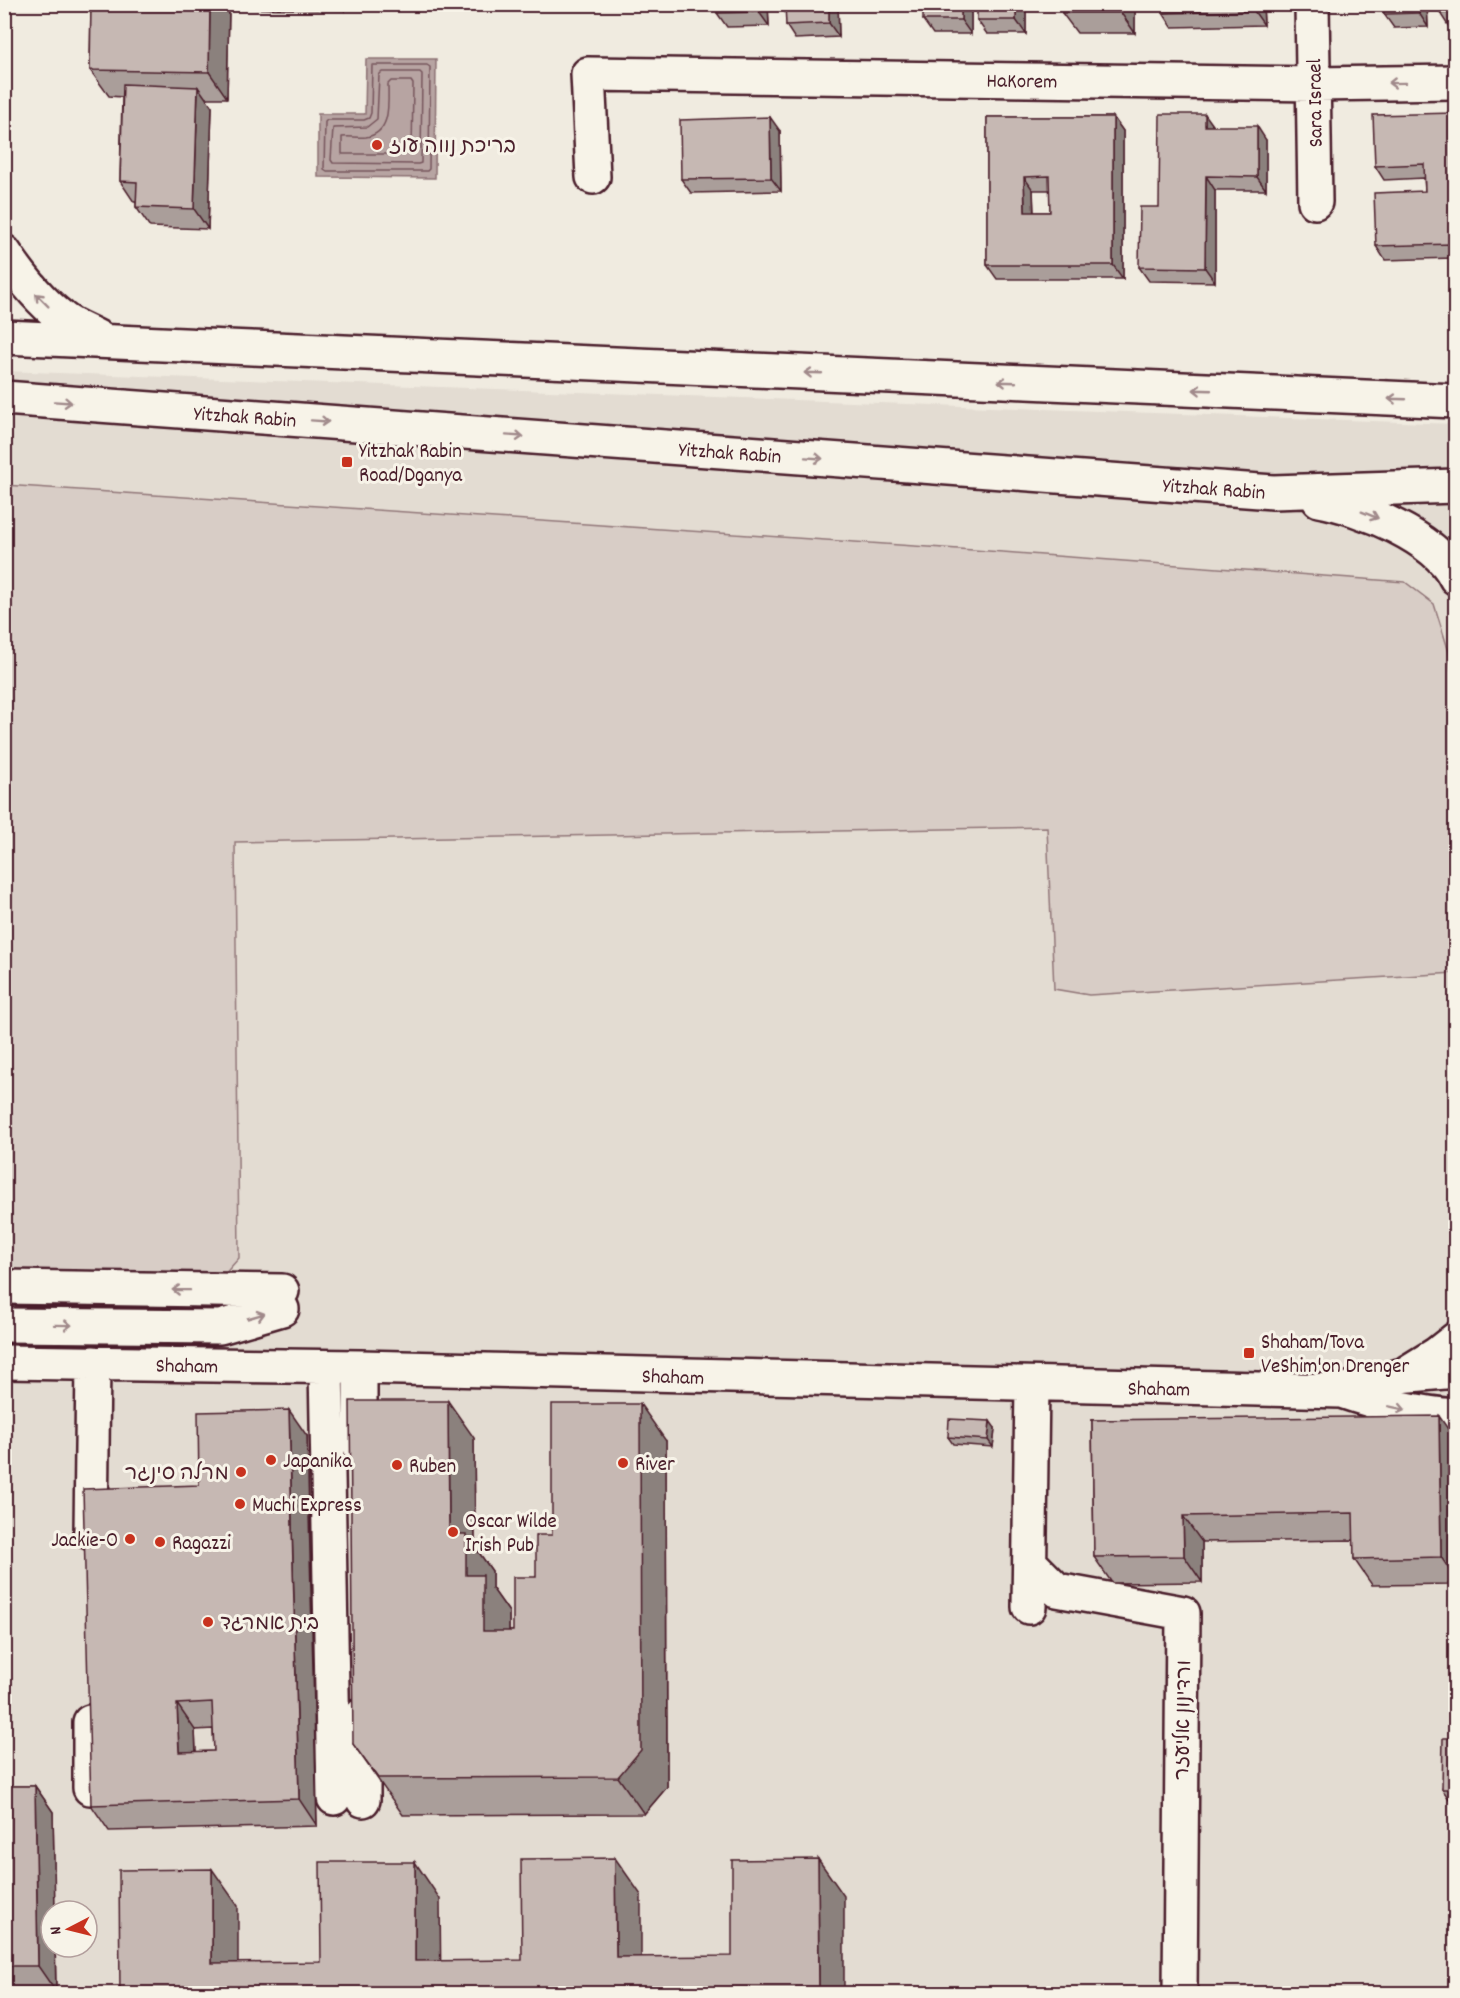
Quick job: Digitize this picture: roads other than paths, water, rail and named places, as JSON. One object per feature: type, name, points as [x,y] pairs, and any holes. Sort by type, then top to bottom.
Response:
[{"type":"main road","name":"Sara Israel","points":[[1312,4],[1315,202]]},
{"type":"main road","name":"HaKorem","points":[[593,177],[588,74],[1314,84],[1455,82]]},
{"type":"main road","points":[[4,252],[32,289],[62,319],[108,343]]},
{"type":"main road","points":[[4,337],[1455,401]]},
{"type":"main road","name":"Yitzhak Rabin","points":[[4,398],[1273,492],[1455,486]]},
{"type":"main road","points":[[1273,492],[1330,502],[1372,515],[1408,534],[1436,553],[1453,572],[1455,578]]},
{"type":"main road","points":[[4,1287],[282,1300],[220,1327],[4,1325]]},
{"type":"main road","points":[[1399,1376],[1418,1367],[1455,1339]]},
{"type":"main road","name":"Shaham","points":[[4,1362],[360,1367],[1341,1391],[1379,1404],[1455,1416]]},
{"type":"main road","points":[[91,1564],[93,1364]]},
{"type":"main road","points":[[326,1367],[349,1799],[362,1683]]},
{"type":"main road","points":[[360,1367],[361,1473]]},
{"type":"main road","name":"Shaham","points":[[1341,1391],[1399,1376],[1455,1371]]},
{"type":"main road","points":[[1029,1607],[1032,1385]]},
{"type":"main road","name":"ורדינון אליעזר","points":[[1030,1563],[1057,1590],[1183,1613],[1180,1994]]},
{"type":"main road","points":[[90,1694],[90,1788]]},
{"type":"water","name":"בריכת נווה עוז","points":[[366,59],[436,59],[435,178],[318,177],[318,114],[365,114]]},
{"type":"place","name":"בריכת נווה עוז","points":[[377,145]]},
{"type":"place","name":"Yitzhak Rabin Road/Dganya","points":[[347,462]]},
{"type":"place","name":"Shaham/Tova VeShim'on Drenger","points":[[1249,1353]]},
{"type":"place","name":"Japanika","points":[[271,1460]]},
{"type":"place","name":"River","points":[[623,1463]]},
{"type":"place","name":"Ruben","points":[[397,1465]]},
{"type":"place","name":"מרלה סינגר","points":[[241,1472]]},
{"type":"place","name":"Muchi Express","points":[[240,1504]]},
{"type":"place","name":"Oscar Wilde Irish Pub","points":[[453,1532]]},
{"type":"place","name":"Jackie-O","points":[[130,1539]]},
{"type":"place","name":"Ragazzi","points":[[160,1542]]},
{"type":"place","name":"בית אמרגד","points":[[208,1622]]}]
